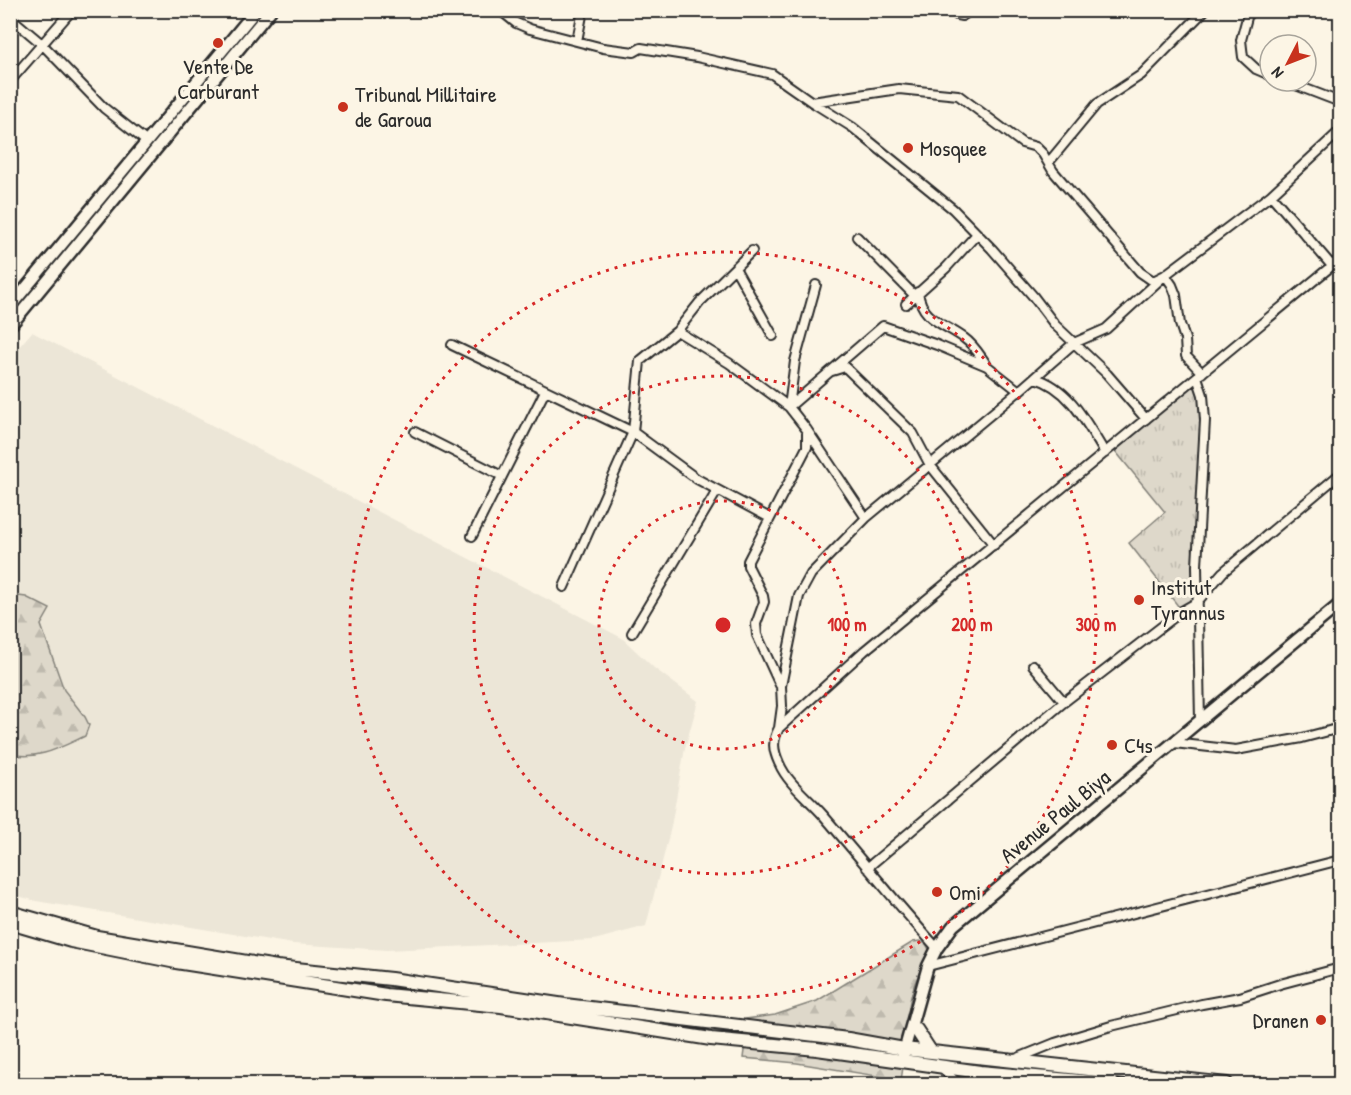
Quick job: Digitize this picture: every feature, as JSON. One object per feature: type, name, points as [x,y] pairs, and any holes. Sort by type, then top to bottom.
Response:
[{"type":"main road","points":[[10,307],[256,10]]},
{"type":"main road","points":[[10,326],[271,10]]},
{"type":"main road","name":"Avenue Paul Biya","points":[[908,1056],[917,1002],[928,966],[937,948],[953,926],[1341,604]]},
{"type":"main road","points":[[10,912],[97,937],[277,967],[391,979],[565,1005],[848,1040],[941,1067],[1113,1084]]},
{"type":"main road","points":[[10,923],[71,941],[176,962],[386,995],[501,1006],[711,1039],[908,1056],[931,1052],[1227,1084]]},
{"type":"main road","name":"Avenue Paul Biya","points":[[908,1056],[916,1029],[915,1015]]},
{"type":"main road","points":[[916,1029],[931,1052]]},
{"type":"street","points":[[10,81],[72,10]]},
{"type":"street","points":[[500,10],[516,23],[530,30],[603,48],[634,52],[641,48],[697,57],[772,74],[852,128],[953,209],[1033,296],[1055,325],[1107,374],[1146,419]]},
{"type":"street","points":[[577,41],[583,10]]},
{"type":"street","points":[[953,10],[957,15],[962,16],[971,10]]},
{"type":"street","points":[[1049,162],[1097,104],[1141,75],[1205,10]]},
{"type":"street","points":[[1249,10],[1241,40],[1243,57],[1258,70]]},
{"type":"street","points":[[10,17],[42,44],[104,108],[147,142]]},
{"type":"street","points":[[812,102],[899,89],[958,94],[1022,142],[1036,147],[1049,162],[1053,171],[1140,272],[1153,281],[1165,275]]},
{"type":"street","points":[[1318,92],[1340,100]]},
{"type":"street","points":[[937,948],[888,894],[821,813],[797,789],[779,765],[773,749],[782,706],[781,686],[803,585],[866,518],[1019,392],[1074,343],[1106,329],[1165,275],[1271,195],[1341,131]]},
{"type":"street","points":[[1271,195],[1332,266]]},
{"type":"street","points":[[906,304],[946,268],[977,234]]},
{"type":"street","points":[[857,237],[916,294],[919,304],[933,320],[966,340],[987,366],[1019,392]]},
{"type":"street","points":[[564,587],[633,432],[640,361],[677,331],[700,302],[752,251]]},
{"type":"street","points":[[779,728],[864,651],[1341,259]]},
{"type":"street","points":[[735,268],[773,336]]},
{"type":"street","points":[[1165,275],[1176,295],[1186,356],[1199,375],[1205,420],[1196,603],[1199,638],[1200,721]]},
{"type":"street","points":[[789,407],[795,361],[816,285]]},
{"type":"street","points":[[789,407],[883,326],[987,366]]},
{"type":"street","points":[[677,331],[729,363],[789,407],[866,518]]},
{"type":"street","points":[[452,345],[633,432],[697,479],[770,518]]},
{"type":"street","points":[[828,372],[845,367],[913,433],[930,465],[994,545]]},
{"type":"street","points":[[1035,378],[1048,383],[1078,408],[1105,453]]},
{"type":"street","points":[[472,536],[545,391]]},
{"type":"street","points":[[781,686],[757,635],[756,624],[764,596],[748,566],[748,561],[807,447],[807,430]]},
{"type":"street","points":[[415,432],[502,476]]},
{"type":"street","points":[[867,868],[1064,702],[1182,611],[1196,603],[1223,572],[1341,474]]},
{"type":"street","points":[[632,633],[717,491]]},
{"type":"street","points":[[1033,665],[1064,702]]},
{"type":"street","points":[[1174,743],[1236,750],[1341,728]]},
{"type":"street","points":[[928,966],[1341,860]]},
{"type":"street","points":[[1009,1062],[1054,1043],[1111,1026],[1240,997],[1341,968]]},
{"type":"street","points":[[941,1067],[958,1084]]},
{"type":"shaded area","points":[[32,332],[622,638],[654,668],[698,701],[685,748],[671,827],[646,926],[594,940],[387,950],[293,944],[36,901],[11,894],[10,357]]},
{"type":"green space","points":[[1197,377],[1203,395],[1196,603],[1182,611],[1129,543],[1165,512],[1112,447]]},
{"type":"green space","points":[[11,595],[26,597],[50,609],[41,625],[64,690],[89,725],[85,736],[49,752],[30,756],[11,754]]},
{"type":"green space","points":[[920,941],[926,944],[931,953],[921,969],[910,1000],[901,1080],[797,1063],[743,1058],[746,1019],[775,1015],[817,1001],[913,942]]},
{"type":"place","name":"Vente De Carburant","points":[[218,43]]},
{"type":"place","name":"Tribunal Millitaire de Garoua","points":[[343,107]]},
{"type":"place","name":"Mosquee","points":[[908,148]]},
{"type":"place","name":"Institut Tyrannus","points":[[1139,600]]},
{"type":"place","name":"C4s","points":[[1112,745]]},
{"type":"place","name":"Omi","points":[[937,892]]},
{"type":"place","name":"Dranen","points":[[1321,1020]]}]
